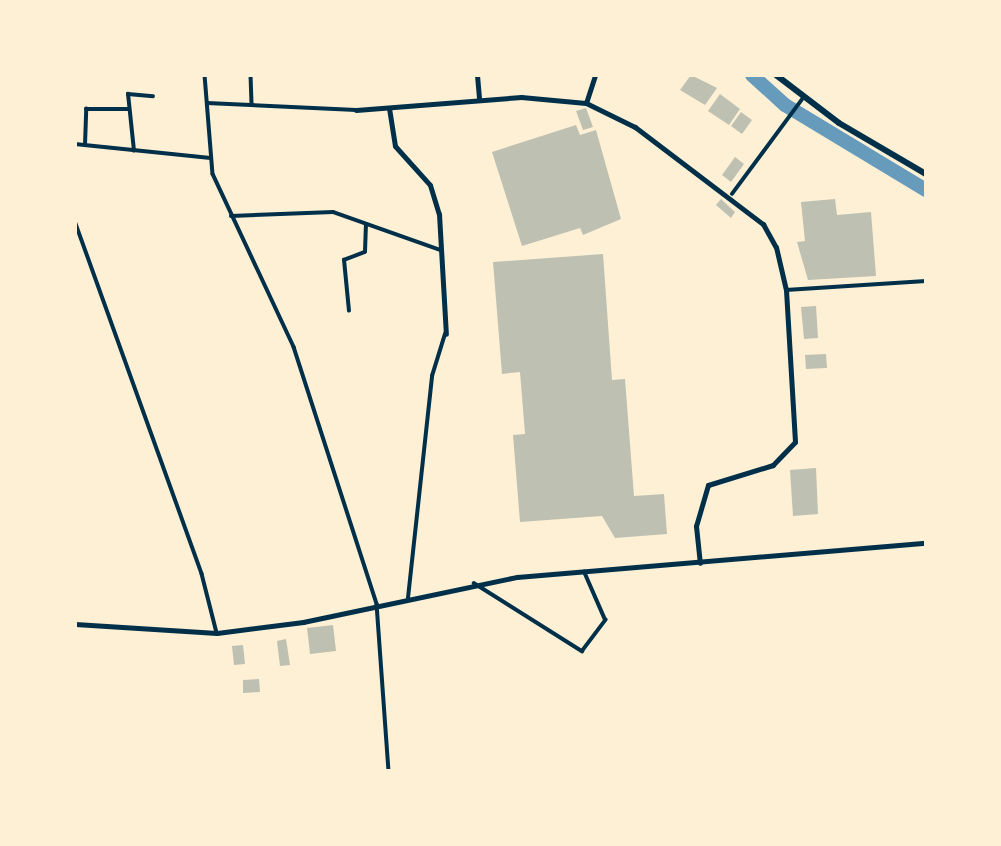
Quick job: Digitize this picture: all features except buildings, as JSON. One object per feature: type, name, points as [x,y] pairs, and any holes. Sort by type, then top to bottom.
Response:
[{"type":"highway","points":[[776,75],[801,100],[926,174]]},
{"type":"street","points":[[205,75],[210,158],[232,216],[294,347],[377,604],[389,771]]},
{"type":"street","points":[[251,75],[252,104]]},
{"type":"street","points":[[477,75],[479,100]]},
{"type":"street","points":[[586,103],[595,75]]},
{"type":"street","points":[[134,152],[128,94],[153,96]]},
{"type":"street","points":[[207,103],[356,110],[538,96],[586,103],[635,127],[732,194],[773,240],[786,290],[795,442],[773,465],[708,485],[696,526],[700,563]]},
{"type":"street","points":[[732,194],[801,100]]},
{"type":"street","points":[[85,145],[86,109],[129,108]]},
{"type":"street","points":[[389,108],[395,146],[434,197],[442,250],[446,334],[432,376],[408,598]]},
{"type":"street","points":[[75,144],[210,158]]},
{"type":"street","points":[[232,216],[333,212],[442,250]]},
{"type":"street","points":[[75,221],[202,574],[216,633]]},
{"type":"street","points":[[349,311],[344,260],[365,252],[366,225]]},
{"type":"street","points":[[786,290],[926,281]]},
{"type":"street","points":[[75,624],[216,633],[408,598],[474,583],[926,543]]},
{"type":"street","points":[[474,583],[582,651],[605,621],[584,572]]},
{"type":"waterway","points":[[752,75],[785,105],[926,190]]}]
